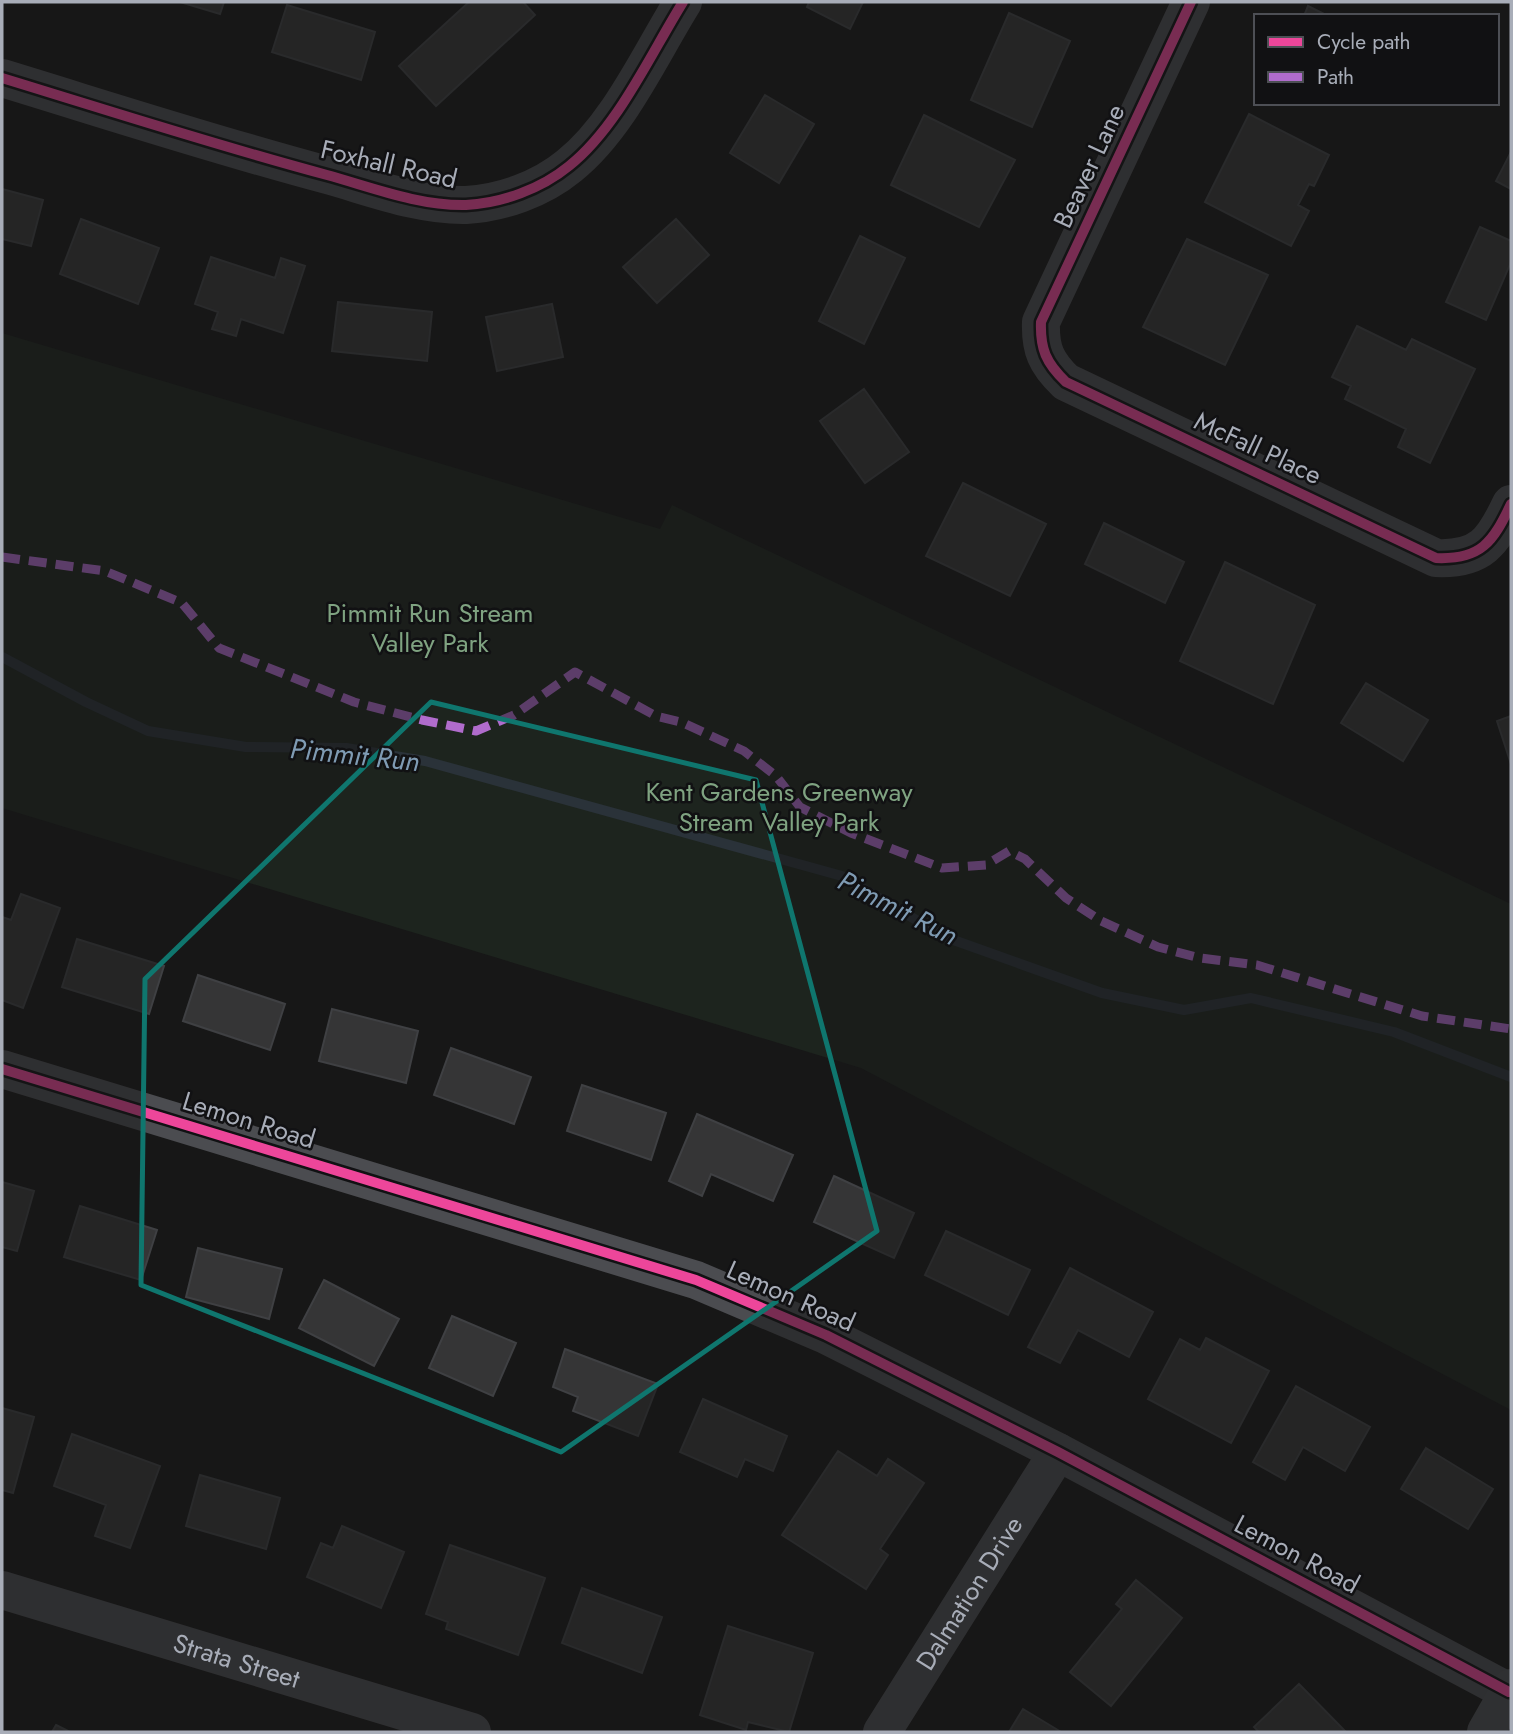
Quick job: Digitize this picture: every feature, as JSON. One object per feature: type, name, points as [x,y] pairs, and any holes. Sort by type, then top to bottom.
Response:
[{"type":"main road","points":[[1486,1732],[1510,1690]]},
{"type":"street","name":"Foxhall Road","points":[[2,78],[260,157],[424,201],[466,205],[499,200],[531,189],[568,167],[604,130],[684,2]]},
{"type":"street","name":"Beaver Lane","points":[[1032,357],[1041,322],[1191,2]]},
{"type":"street","name":"McFall Place","points":[[1032,357],[1051,368],[1066,382],[1436,558],[1473,568],[1511,504]]},
{"type":"street","name":"Lemon Road","points":[[2,1069],[696,1280],[826,1335],[1058,1452],[1510,1690]]},
{"type":"street","name":"Dalmation Drive","points":[[882,1732],[1058,1452]]},
{"type":"street","name":"Strata Street","points":[[2,1590],[472,1732]]},
{"type":"highlighted area","points":[[431,702],[756,780],[877,1231],[561,1452],[141,1285],[145,979]]},
{"type":"green space","name":"Kent Gardens Greenway Stream Valley Park","points":[[2,333],[660,529],[672,505],[1511,904],[1511,1410],[861,1068],[2,808]]},
{"type":"building","points":[[180,2],[224,2],[220,14]]},
{"type":"building","points":[[469,2],[523,2],[535,15],[436,106],[399,66]]},
{"type":"building","points":[[809,2],[863,2],[850,29],[807,7]]},
{"type":"building","points":[[287,5],[375,32],[361,80],[272,52]]},
{"type":"building","points":[[1308,6],[1324,14],[1305,14]]},
{"type":"building","points":[[1009,13],[1070,41],[1032,127],[971,100]]},
{"type":"building","points":[[765,95],[814,124],[779,183],[730,153]]},
{"type":"building","points":[[1249,114],[1329,155],[1314,186],[1309,184],[1298,205],[1309,211],[1291,246],[1205,202]]},
{"type":"building","points":[[924,115],[1015,160],[979,227],[891,185]]},
{"type":"building","points":[[1511,152],[1511,189],[1496,181]]},
{"type":"building","points":[[2,189],[43,200],[31,246],[2,239]]},
{"type":"building","points":[[81,219],[159,248],[138,304],[60,274]]},
{"type":"building","points":[[676,219],[709,255],[657,303],[623,267]]},
{"type":"building","points":[[1480,227],[1511,241],[1511,262],[1486,320],[1446,302]]},
{"type":"building","points":[[860,236],[905,258],[864,344],[819,321]]},
{"type":"building","points":[[1187,239],[1268,275],[1225,365],[1143,327]]},
{"type":"building","points":[[211,257],[275,278],[281,258],[305,266],[283,333],[241,319],[236,336],[212,329],[218,312],[195,304]]},
{"type":"building","points":[[338,302],[432,312],[427,361],[332,351]]},
{"type":"building","points":[[552,304],[563,357],[497,371],[486,317]]},
{"type":"building","points":[[1357,326],[1406,350],[1412,339],[1475,369],[1430,463],[1398,447],[1406,429],[1345,399],[1351,386],[1332,377]]},
{"type":"building","points":[[864,389],[909,452],[865,483],[820,421]]},
{"type":"building","points":[[963,483],[1046,524],[1010,596],[926,556]]},
{"type":"building","points":[[1104,523],[1184,562],[1165,603],[1085,564]]},
{"type":"building","points":[[1225,562],[1315,605],[1273,704],[1180,661]]},
{"type":"building","points":[[1366,683],[1428,720],[1403,761],[1341,723]]},
{"type":"building","points":[[1511,716],[1511,764],[1497,721]]},
{"type":"building","points":[[21,894],[60,908],[23,1008],[2,1000],[2,917],[11,920]]},
{"type":"building","points":[[77,939],[164,966],[149,1014],[62,987]]},
{"type":"building","points":[[198,975],[285,1004],[270,1050],[183,1021]]},
{"type":"building","points":[[332,1009],[418,1031],[406,1083],[319,1061]]},
{"type":"building","points":[[451,1048],[531,1077],[514,1124],[434,1095]]},
{"type":"building","points":[[582,1085],[666,1113],[651,1160],[567,1131]]},
{"type":"building","points":[[697,1114],[793,1155],[773,1201],[711,1174],[702,1196],[669,1181]]},
{"type":"building","points":[[834,1176],[914,1213],[894,1258],[814,1222]]},
{"type":"building","points":[[2,1182],[34,1191],[17,1251],[2,1247]]},
{"type":"building","points":[[80,1206],[157,1230],[141,1280],[64,1257]]},
{"type":"building","points":[[946,1231],[1030,1270],[1008,1315],[925,1275]]},
{"type":"building","points":[[198,1248],[282,1269],[269,1319],[186,1297]]},
{"type":"building","points":[[1070,1268],[1153,1312],[1129,1357],[1078,1330],[1060,1363],[1028,1347]]},
{"type":"building","points":[[324,1280],[399,1319],[374,1366],[299,1328]]},
{"type":"building","points":[[452,1316],[516,1343],[493,1396],[429,1368]]},
{"type":"building","points":[[1206,1338],[1269,1371],[1231,1443],[1148,1399],[1180,1339],[1200,1350]]},
{"type":"building","points":[[565,1349],[658,1384],[638,1436],[573,1411],[578,1397],[553,1387]]},
{"type":"building","points":[[1296,1386],[1370,1427],[1345,1471],[1303,1447],[1285,1480],[1253,1462]]},
{"type":"building","points":[[703,1399],[787,1436],[773,1471],[745,1459],[737,1477],[680,1452]]},
{"type":"building","points":[[2,1408],[34,1417],[13,1493],[2,1490]]},
{"type":"building","points":[[72,1434],[160,1466],[130,1548],[95,1536],[106,1505],[54,1486]]},
{"type":"building","points":[[1426,1448],[1493,1489],[1468,1529],[1401,1489]]},
{"type":"building","points":[[838,1451],[877,1476],[888,1459],[924,1483],[880,1549],[888,1555],[866,1589],[782,1535]]},
{"type":"building","points":[[200,1475],[280,1498],[266,1549],[186,1526]]},
{"type":"building","points":[[342,1526],[404,1552],[381,1608],[307,1577],[321,1543],[333,1548]]},
{"type":"building","points":[[450,1545],[545,1578],[518,1655],[446,1629],[448,1622],[426,1614]]},
{"type":"building","points":[[1136,1580],[1182,1618],[1111,1706],[1070,1672],[1122,1609],[1116,1604]]},
{"type":"building","points":[[582,1588],[662,1617],[642,1673],[562,1643]]},
{"type":"building","points":[[728,1626],[813,1653],[789,1732],[748,1722],[746,1730],[700,1715]]},
{"type":"building","points":[[1299,1684],[1346,1732],[1259,1732],[1254,1727]]},
{"type":"building","points":[[1023,1709],[1061,1732],[1009,1732]]},
{"type":"building","points":[[56,1725],[70,1732],[52,1732]]},
{"type":"waterway","name":"Pimmit Run","points":[[2,657],[86,702],[148,731],[246,747],[346,748],[425,761],[842,876],[945,937],[1102,993],[1184,1010],[1251,998],[1394,1032],[1511,1077]]},
{"type":"marked path","points":[[2,557],[105,571],[182,603],[219,648],[354,702],[476,731],[514,715],[575,672],[656,716],[681,722],[744,751],[776,776],[800,807],[851,833],[942,868],[986,865],[1009,851],[1025,859],[1066,898],[1101,921],[1158,947],[1200,958],[1257,965],[1422,1016],[1511,1029]]},
{"type":"cycle path","points":[[2,78],[395,195],[448,204],[480,204],[507,198],[546,182],[587,150],[618,111],[683,2]]},
{"type":"cycle path","points":[[1191,2],[1041,322],[1043,348],[1049,362],[1066,382],[1436,558],[1464,556],[1484,546],[1498,529],[1511,504]]},
{"type":"cycle path","points":[[2,1069],[696,1280],[826,1335],[1058,1452],[1509,1692]]},
{"type":"park label","name":"Pimmit Run Stream Valley Park","points":[[430,628]]}]
